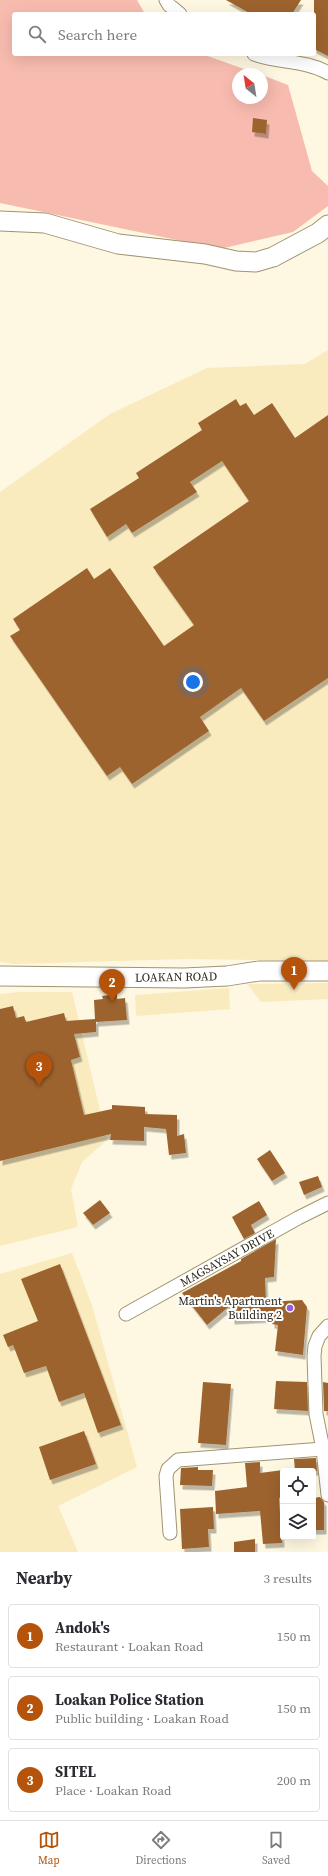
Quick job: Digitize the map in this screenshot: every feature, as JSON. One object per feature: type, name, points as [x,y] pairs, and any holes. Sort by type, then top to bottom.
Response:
[{"type":"main road","points":[[0,221],[45,223],[118,244],[205,254],[236,261],[256,262],[273,257],[318,233],[328,225]]},
{"type":"main road","name":"LOAKAN ROAD","points":[[0,976],[184,978],[259,971],[328,971]]},
{"type":"street","points":[[166,0],[169,5],[178,12]]},
{"type":"street","points":[[259,56],[269,60],[306,64],[319,68],[328,74]]},
{"type":"street","name":"MAGSAYSAY DRIVE","points":[[126,1314],[298,1218],[328,1203]]},
{"type":"street","points":[[328,1326],[319,1336],[315,1346],[314,1356],[316,1414],[323,1449],[328,1495]]},
{"type":"street","points":[[170,1533],[166,1476],[168,1469],[178,1460],[323,1449]]},
{"type":"shaded area","points":[[0,0],[137,0],[144,12],[12,12],[12,56],[208,56],[241,68],[232,68],[232,104],[268,104],[268,77],[288,85],[312,171],[328,186],[328,206],[293,232],[220,249],[0,203]]},
{"type":"shaded area","points":[[328,350],[328,961],[187,959],[15,964],[0,962],[0,492],[110,414],[207,368],[305,364]]},
{"type":"shaded area","points":[[328,983],[328,999],[261,1002],[247,984]]},
{"type":"shaded area","points":[[229,988],[230,1009],[136,1016],[135,995]]},
{"type":"shaded area","points":[[20,992],[72,992],[107,1140],[82,1162],[71,1189],[78,1227],[0,1246],[0,994]]},
{"type":"shaded area","points":[[72,1253],[92,1305],[137,1467],[58,1506],[78,1552],[0,1552],[0,1274]]},
{"type":"building","points":[[226,0],[301,0],[293,12],[247,12]]},
{"type":"building","points":[[314,0],[328,0],[328,56],[316,50],[316,12],[314,12]]},
{"type":"building","points":[[253,118],[267,120],[266,134],[252,132]]},
{"type":"building","points":[[236,399],[240,406],[246,403],[254,415],[272,403],[295,438],[328,415],[328,678],[264,721],[241,688],[200,717],[209,731],[132,784],[120,767],[107,776],[10,636],[20,630],[13,619],[87,568],[94,579],[110,568],[164,646],[194,625],[153,567],[249,501],[222,461],[190,482],[197,492],[132,533],[126,524],[107,537],[90,509],[139,478],[136,473],[202,430],[198,423]]},
{"type":"building","points":[[117,994],[117,999],[125,998],[127,1020],[96,1022],[96,1032],[74,1034],[80,1057],[71,1060],[84,1115],[112,1109],[112,1105],[145,1107],[145,1114],[177,1115],[177,1136],[184,1134],[186,1153],[169,1155],[166,1129],[144,1127],[144,1141],[110,1140],[111,1134],[0,1161],[0,1009],[13,1006],[16,1018],[24,1016],[26,1022],[64,1013],[66,1021],[95,1019],[94,1000],[103,999],[102,996]]},
{"type":"building","points":[[270,1150],[285,1173],[272,1181],[257,1159]]},
{"type":"building","points":[[318,1176],[322,1187],[304,1195],[299,1182]]},
{"type":"building","points":[[100,1200],[110,1213],[93,1225],[83,1213]]},
{"type":"building","points":[[259,1201],[267,1215],[251,1225],[255,1233],[244,1239],[232,1217]]},
{"type":"building","points":[[276,1239],[274,1277],[265,1278],[266,1302],[302,1300],[307,1307],[303,1355],[275,1351],[278,1325],[272,1324],[272,1318],[232,1320],[232,1304],[207,1325],[182,1293],[241,1261],[241,1259]]},
{"type":"building","points":[[60,1264],[121,1425],[98,1433],[84,1393],[59,1402],[46,1366],[24,1373],[13,1345],[8,1347],[3,1335],[38,1321],[21,1279]]},
{"type":"building","points":[[276,1381],[307,1382],[308,1411],[274,1409]]},
{"type":"building","points":[[203,1382],[231,1384],[226,1445],[198,1443]]},
{"type":"building","points":[[323,1382],[328,1383],[328,1411],[324,1411]]},
{"type":"building","points":[[84,1431],[96,1464],[50,1480],[39,1447]]},
{"type":"building","points":[[316,1458],[317,1471],[316,1468],[295,1468],[294,1459]]},
{"type":"building","points":[[260,1462],[260,1473],[280,1470],[280,1540],[282,1540],[282,1543],[263,1544],[260,1511],[216,1514],[215,1491],[247,1487],[245,1463]]},
{"type":"building","points":[[198,1467],[198,1470],[213,1470],[212,1486],[180,1485],[181,1468]]},
{"type":"building","points":[[320,1497],[324,1502],[324,1530],[316,1530],[316,1498]]},
{"type":"building","points":[[213,1507],[214,1529],[208,1529],[209,1547],[182,1549],[180,1509]]},
{"type":"building","points":[[255,1539],[255,1552],[234,1552],[234,1542]]},
{"type":"place","name":"Andok's","points":[[294,990]]},
{"type":"place","name":"Loakan Police Station","points":[[112,1002]]},
{"type":"place","name":"SITEL","points":[[39,1086]]},
{"type":"place","name":"Martin's Apartment Building 2","points":[[290,1308]]}]
